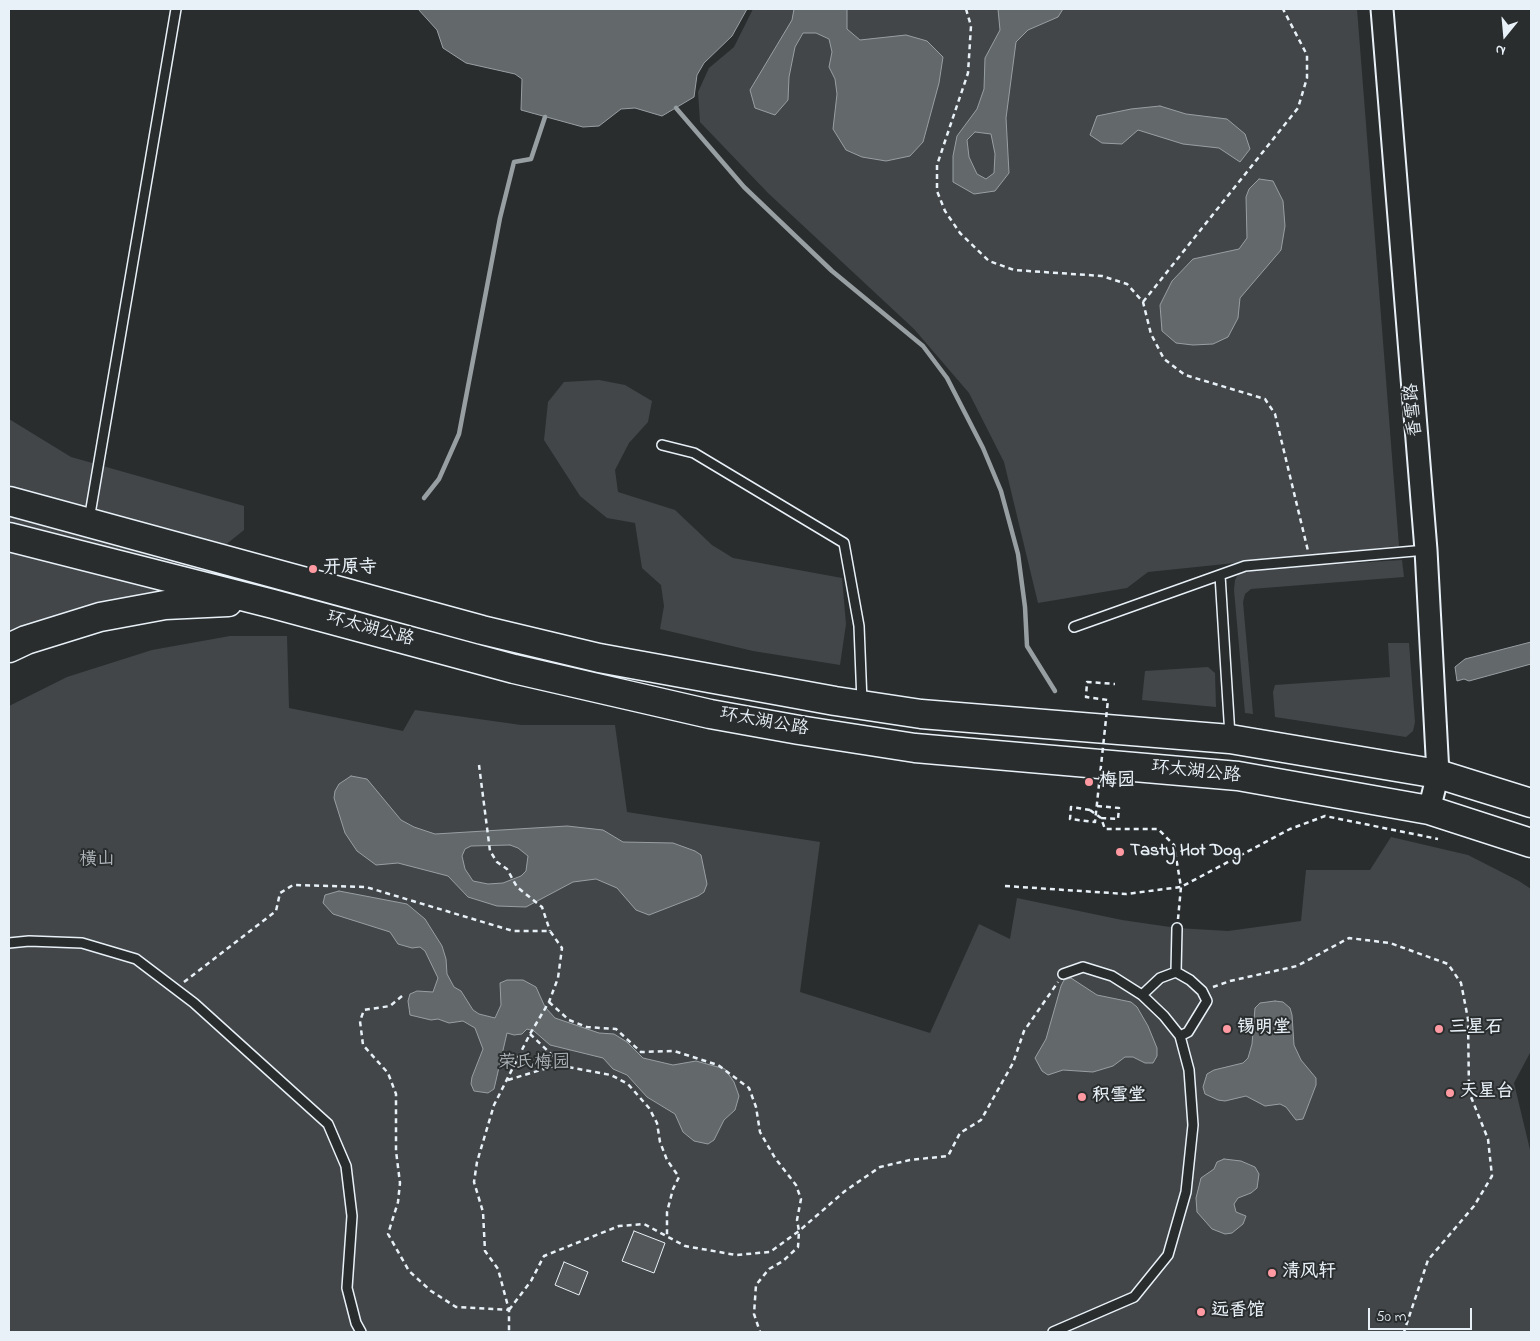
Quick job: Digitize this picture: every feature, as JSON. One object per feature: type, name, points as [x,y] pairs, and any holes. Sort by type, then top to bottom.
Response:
[{"type":"highway","name":"环太湖公路","points":[[9,500],[509,637],[599,658],[921,714],[1230,739],[1438,774],[1531,803]]},
{"type":"highway","name":"环太湖公路","points":[[9,537],[273,604],[514,669],[710,714],[915,748],[1238,776],[1428,810],[1531,843]]},
{"type":"highway","points":[[9,648],[26,640],[100,617],[165,605],[214,602],[273,604]]},
{"type":"street","name":"香雪路","points":[[1382,9],[1426,550],[1438,774],[1428,810]]},
{"type":"lane","points":[[88,522],[176,9]]},
{"type":"lane","points":[[662,445],[694,453],[844,543],[859,626],[862,705]]},
{"type":"lane","points":[[1074,627],[1245,566],[1426,550]]},
{"type":"lane","points":[[1220,575],[1230,739]]},
{"type":"lane","points":[[1176,972],[1177,928]]},
{"type":"lane","points":[[9,943],[29,941],[82,943],[136,959],[194,1003],[328,1124],[346,1166],[352,1216],[347,1288],[356,1323],[361,1332]]},
{"type":"lane","points":[[1053,1332],[1134,1298],[1168,1255],[1186,1192],[1193,1125],[1189,1070],[1180,1036],[1164,1016],[1142,995],[1112,976],[1083,967],[1063,974]]},
{"type":"lane","points":[[1176,972],[1190,980],[1202,991],[1206,1001],[1188,1032],[1180,1036]]},
{"type":"lane","points":[[1142,995],[1160,978],[1176,972]]},
{"type":"path","points":[[966,9],[971,26],[968,73],[937,166],[937,191],[945,211],[960,233],[989,261],[1014,270],[1102,276],[1127,284],[1143,302],[1151,334],[1164,359],[1185,375],[1265,399],[1275,414],[1310,560]]},
{"type":"path","points":[[1143,302],[1298,108],[1307,78],[1307,55],[1283,9]]},
{"type":"path","points":[[1097,806],[1119,808],[1118,820],[1101,818],[1090,810],[1071,807],[1070,818],[1095,822],[1097,806],[1108,700],[1086,697],[1087,682],[1115,684]]},
{"type":"path","points":[[479,765],[490,851],[496,862],[507,869],[517,887],[542,907],[550,931],[562,948],[558,978],[549,1002],[530,1034],[494,1105],[474,1182],[483,1212],[486,1251],[498,1269],[509,1310],[509,1332]]},
{"type":"path","points":[[1006,886],[1126,894],[1181,887],[1290,829],[1325,816],[1438,839]]},
{"type":"path","points":[[1101,818],[1105,829],[1158,829],[1174,845],[1181,887],[1177,928]]},
{"type":"path","points":[[175,989],[276,911],[280,893],[292,886],[366,886],[513,931],[550,931]]},
{"type":"path","points":[[1202,991],[1230,981],[1297,966],[1349,938],[1390,943],[1448,964],[1461,983],[1468,1018],[1469,1092],[1488,1139],[1492,1176],[1474,1206],[1428,1260],[1404,1332]]},
{"type":"path","points":[[509,1310],[531,1280],[544,1256],[619,1226],[644,1224],[684,1246],[736,1255],[770,1252],[800,1231],[845,1191],[880,1167],[910,1160],[948,1156],[960,1133],[981,1120],[1013,1063],[1024,1031],[1063,974]]},
{"type":"path","points":[[402,996],[390,1006],[364,1010],[360,1021],[363,1045],[388,1073],[396,1094],[396,1151],[400,1183],[398,1202],[388,1234],[409,1271],[430,1292],[456,1307],[509,1310]]},
{"type":"path","points":[[549,1002],[569,1020],[587,1027],[616,1029],[641,1052],[674,1051],[718,1066],[749,1088],[756,1108],[760,1132],[775,1158],[796,1185],[801,1199],[797,1220],[800,1231],[798,1247],[783,1261],[769,1269],[756,1285],[754,1314],[760,1332]]},
{"type":"path","points":[[530,1034],[550,1053],[557,1065]]},
{"type":"path","points":[[508,1080],[557,1065],[611,1075],[628,1084],[649,1108],[658,1123],[660,1142],[667,1160],[679,1177],[673,1189],[667,1212],[667,1237]]},
{"type":"green space","points":[[753,9],[1357,9],[1399,546],[1148,572],[1127,588],[1038,603],[1004,462],[969,393],[914,329],[768,193],[700,122],[698,92],[709,68],[734,47]]},
{"type":"green space","points":[[599,380],[625,385],[652,401],[648,422],[629,443],[615,470],[618,492],[675,510],[712,545],[733,558],[842,578],[846,624],[840,665],[753,651],[660,629],[664,606],[661,585],[642,568],[635,523],[607,518],[580,496],[544,440],[548,402],[564,382]]},
{"type":"green space","points":[[9,419],[71,457],[244,506],[244,530],[164,594],[9,634]]},
{"type":"green space","points":[[1402,560],[1404,577],[1251,589],[1245,594],[1243,602],[1253,714],[1245,713],[1234,590],[1235,580],[1239,573],[1246,570]]},
{"type":"green space","name":"荣氏梅园","points":[[230,636],[287,636],[289,708],[403,731],[415,710],[521,725],[615,725],[627,812],[820,842],[800,992],[930,1033],[979,924],[1010,939],[1017,898],[1122,920],[1177,928],[1228,931],[1301,921],[1306,870],[1370,870],[1391,837],[1468,855],[1519,881],[1531,889],[1531,1051],[1514,1083],[1531,1154],[1531,1332],[9,1332],[9,706],[67,677],[152,650]]},
{"type":"green space","points":[[1388,643],[1409,643],[1415,722],[1413,731],[1406,737],[1275,717],[1273,692],[1275,685],[1390,677]]},
{"type":"green space","points":[[1208,667],[1215,673],[1216,707],[1142,700],[1145,671]]},
{"type":"shaded area","points":[[418,9],[747,9],[732,36],[704,63],[697,75],[694,97],[662,116],[635,108],[621,109],[599,126],[583,127],[521,110],[522,79],[515,74],[466,63],[443,48],[437,30]]},
{"type":"shaded area","points":[[794,9],[847,9],[847,29],[860,40],[906,35],[927,41],[943,57],[939,83],[923,142],[910,156],[886,161],[862,157],[846,150],[833,129],[837,94],[835,79],[829,67],[832,52],[829,39],[816,33],[803,33],[795,47],[789,77],[788,100],[775,115],[755,108],[750,90],[792,20]]},
{"type":"shaded area","points":[[998,9],[1063,9],[1058,17],[1028,30],[1016,42],[1006,118],[1009,173],[995,191],[974,194],[953,182],[953,156],[957,136],[977,109],[984,89],[985,58],[1000,30]],"holes":[[[975,132],[991,134],[995,154],[994,173],[986,179],[977,174],[969,157],[967,140]]]},
{"type":"shaded area","points":[[1160,106],[1186,114],[1227,119],[1245,134],[1250,149],[1240,162],[1219,148],[1183,144],[1138,130],[1122,144],[1102,143],[1090,135],[1097,116],[1131,109]]},
{"type":"shaded area","points":[[1259,179],[1273,181],[1283,201],[1285,226],[1281,250],[1240,298],[1238,318],[1228,337],[1213,344],[1193,345],[1176,343],[1162,331],[1160,305],[1172,281],[1193,259],[1239,249],[1247,238],[1246,197],[1249,189]]},
{"type":"shaded area","points":[[1531,642],[1531,664],[1469,681],[1464,679],[1457,681],[1455,667],[1465,659]]},
{"type":"shaded area","points":[[351,776],[367,779],[401,820],[414,827],[435,834],[567,826],[603,830],[623,842],[673,843],[701,855],[707,884],[704,892],[698,896],[649,915],[636,910],[617,888],[596,879],[573,882],[526,907],[497,906],[468,897],[448,876],[398,863],[376,865],[357,851],[345,833],[334,798],[339,784]],"holes":[[[510,845],[518,848],[528,856],[526,871],[521,876],[503,883],[488,884],[473,881],[465,869],[462,856],[465,849],[471,846]]]},
{"type":"shaded area","points":[[339,891],[407,904],[425,919],[442,946],[446,959],[447,974],[454,987],[461,991],[473,1010],[479,1014],[495,1018],[501,1005],[500,983],[507,980],[523,980],[536,987],[545,1007],[555,1018],[599,1033],[614,1034],[627,1042],[643,1058],[673,1065],[696,1061],[725,1069],[734,1082],[739,1096],[735,1110],[724,1120],[714,1140],[708,1144],[694,1141],[683,1132],[675,1114],[647,1097],[627,1075],[613,1069],[603,1058],[550,1045],[534,1031],[527,1029],[522,1034],[514,1035],[507,1033],[494,1089],[488,1093],[474,1091],[471,1084],[472,1077],[483,1049],[475,1028],[463,1021],[449,1023],[438,1019],[431,1020],[410,1015],[408,1001],[410,994],[417,991],[433,992],[438,978],[425,951],[420,947],[412,948],[398,944],[390,932],[333,914],[323,903],[325,895]]},
{"type":"shaded area","points":[[1071,978],[1097,995],[1131,1002],[1137,1007],[1148,1026],[1157,1048],[1157,1056],[1153,1063],[1145,1063],[1133,1057],[1125,1057],[1113,1066],[1093,1072],[1063,1070],[1048,1075],[1042,1071],[1035,1058],[1046,1039],[1061,986],[1064,980]]},
{"type":"shaded area","points":[[1283,1002],[1290,1008],[1294,1045],[1301,1060],[1316,1078],[1316,1085],[1303,1119],[1296,1120],[1286,1107],[1280,1104],[1265,1106],[1246,1096],[1225,1101],[1218,1100],[1205,1094],[1203,1087],[1207,1074],[1214,1070],[1243,1063],[1248,1058],[1252,1044],[1255,1008],[1260,1003]]},
{"type":"shaded area","points":[[1224,1159],[1241,1161],[1255,1167],[1259,1174],[1257,1188],[1251,1193],[1238,1198],[1234,1204],[1236,1212],[1246,1216],[1243,1224],[1232,1233],[1225,1234],[1212,1229],[1197,1212],[1196,1198],[1201,1178],[1214,1169],[1217,1162]]},
{"type":"building","points":[[634,1231],[665,1243],[654,1273],[622,1261]]},
{"type":"building","points":[[564,1262],[588,1272],[579,1295],[555,1285]]},
{"type":"waterway","points":[[676,108],[744,187],[832,271],[923,346],[947,378],[983,448],[1001,491],[1018,554],[1025,607],[1027,646],[1055,691]]},
{"type":"waterway","points":[[424,498],[439,479],[459,434],[500,218],[514,162],[531,159],[545,117]]},
{"type":"place","name":"开原寺","points":[[313,569]]},
{"type":"place","name":"梅园","points":[[1089,782]]},
{"type":"place","name":"Tasty Hot Dog","points":[[1120,852]]},
{"type":"place","name":"锡明堂","points":[[1227,1029]]},
{"type":"place","name":"三星石","points":[[1439,1029]]},
{"type":"place","name":"天星台","points":[[1450,1093]]},
{"type":"place","name":"积雪堂","points":[[1082,1097]]},
{"type":"place","name":"清风轩","points":[[1272,1273]]},
{"type":"place","name":"远香馆","points":[[1201,1312]]},
{"type":"park label","name":"横山","points":[[97,861]]}]
